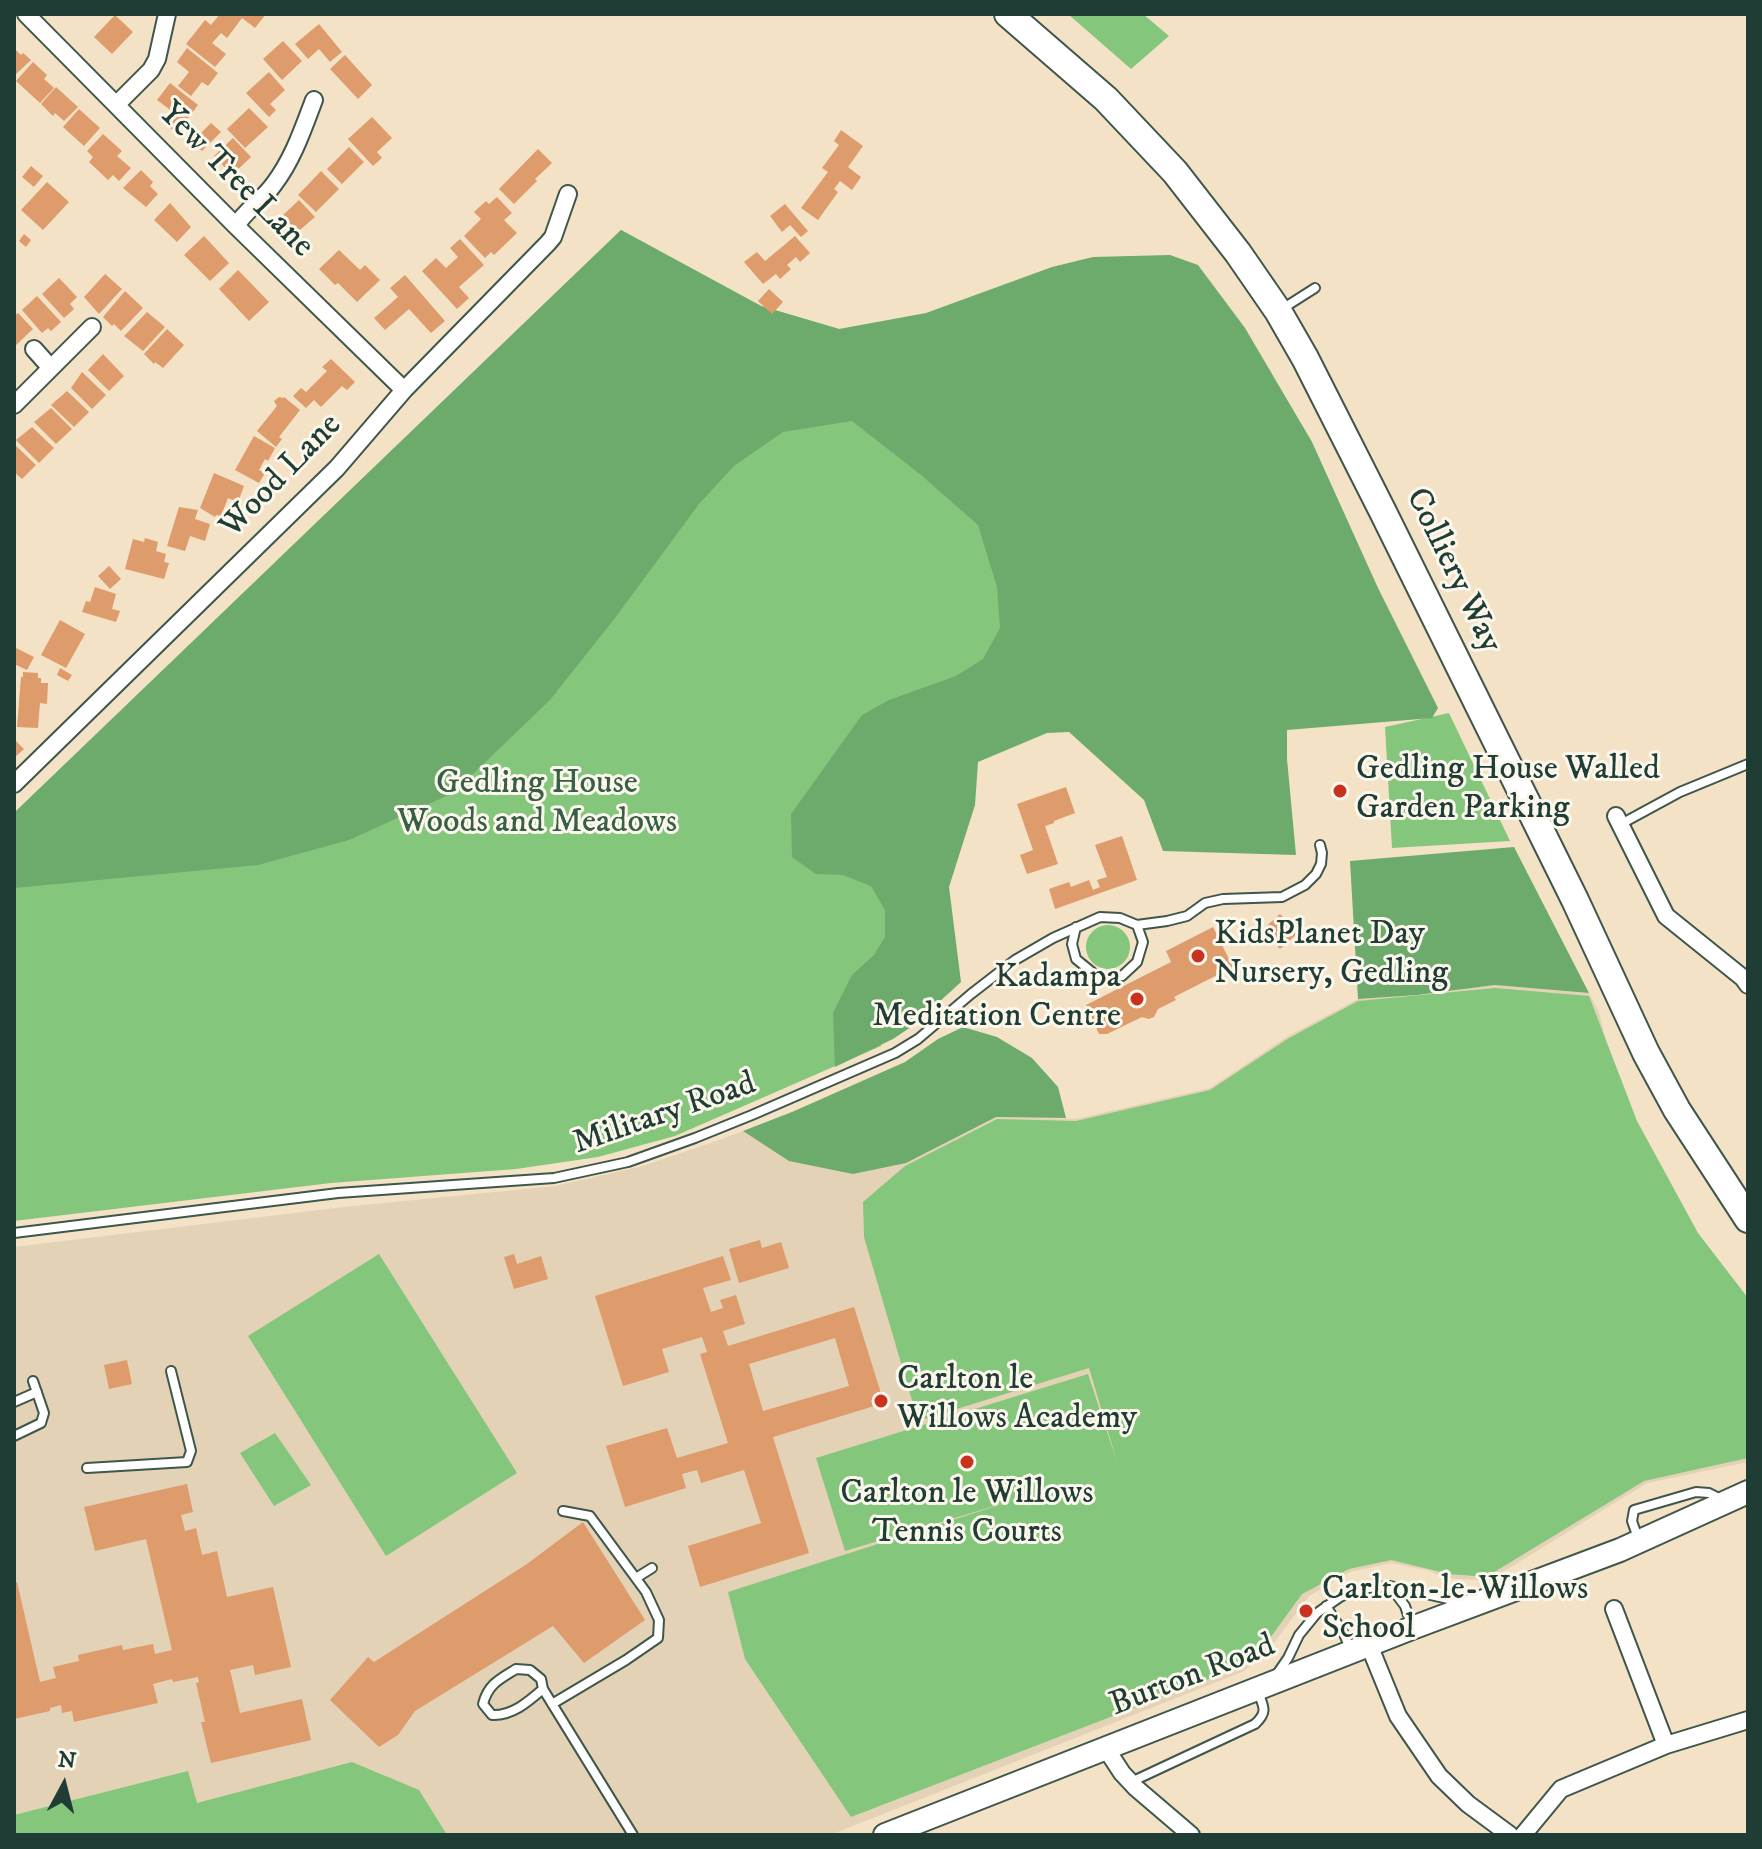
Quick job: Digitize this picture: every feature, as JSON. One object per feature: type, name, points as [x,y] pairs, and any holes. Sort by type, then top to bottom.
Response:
[{"type":"main road","name":"Colliery Way","points":[[1008,14],[1106,99],[1175,172],[1278,311],[1383,512],[1568,887],[1646,1053],[1677,1110],[1748,1219]]},
{"type":"street","name":"Yew Tree Lane","points":[[26,14],[404,390]]},
{"type":"street","points":[[116,105],[151,70],[157,59],[167,14]]},
{"type":"street","points":[[236,226],[276,183],[294,152],[314,100]]},
{"type":"street","name":"Wood Lane","points":[[14,784],[337,468],[404,390],[553,237],[568,194]]},
{"type":"street","points":[[14,405],[92,327]]},
{"type":"street","points":[[34,349],[50,367]]},
{"type":"street","points":[[1618,820],[1666,916],[1748,985]]},
{"type":"street","name":"Burton Road","points":[[885,1835],[1639,1542],[1738,1497]]},
{"type":"street","points":[[1614,1609],[1666,1745]]},
{"type":"street","points":[[1360,1649],[1398,1716],[1439,1776],[1468,1804],[1510,1835]]},
{"type":"street","points":[[1523,1835],[1561,1789],[1666,1745],[1748,1720]]},
{"type":"street","points":[[1105,1747],[1122,1773],[1191,1835]]},
{"type":"lane","points":[[1278,311],[1315,288]]},
{"type":"lane","points":[[1618,820],[1748,764]]},
{"type":"lane","points":[[1076,927],[1072,944],[1076,959],[1098,977],[1122,976],[1137,962],[1143,942],[1137,925],[1187,916],[1205,903],[1223,899],[1282,897],[1305,885],[1316,874],[1321,864],[1320,845]]},
{"type":"lane","name":"Military Road","points":[[14,1233],[338,1193],[554,1178],[628,1162],[752,1115],[895,1053],[918,1039],[1015,960],[1076,927],[1100,917],[1120,918],[1137,925]]},
{"type":"lane","points":[[87,1468],[187,1462],[191,1451],[171,1371]]},
{"type":"lane","points":[[14,1436],[41,1423],[44,1413],[33,1381]]},
{"type":"lane","points":[[14,1402],[37,1392]]},
{"type":"lane","points":[[1639,1542],[1632,1521],[1634,1510],[1696,1492],[1738,1497]]},
{"type":"lane","points":[[552,1704],[658,1638],[659,1620],[646,1592],[590,1516],[563,1511]]},
{"type":"lane","points":[[636,1578],[652,1568]]},
{"type":"lane","points":[[1390,1586],[1405,1606],[1412,1628]]},
{"type":"lane","points":[[1131,1782],[1255,1724],[1265,1709],[1264,1687],[1288,1658],[1299,1635],[1317,1613],[1358,1589],[1390,1586],[1475,1606]]},
{"type":"lane","points":[[1326,1606],[1344,1634],[1360,1649]]},
{"type":"lane","points":[[543,1689],[528,1702],[504,1715],[492,1715],[483,1704],[486,1691],[516,1669],[530,1670],[541,1679],[543,1689],[633,1835]]},
{"type":"shaded area","name":"Carlton le Willows Academy","points":[[1495,985],[1589,993],[1599,1012],[1638,1175],[1748,1340],[1748,1462],[1647,1483],[1488,1581],[1448,1578],[1391,1563],[1350,1572],[1309,1596],[1265,1655],[1242,1672],[830,1835],[14,1835],[14,1247],[344,1207],[555,1186],[643,1166],[792,1112],[1076,1119],[1210,1088],[1288,1036],[1358,999]]},
{"type":"green space","points":[[1068,14],[1143,14],[1169,36],[1131,69]]},
{"type":"green space","name":"Gedling House Woods and Meadows","points":[[621,230],[761,306],[839,329],[1045,585],[894,795],[881,1046],[675,1136],[598,1157],[516,1169],[331,1183],[14,1221],[14,813]]},
{"type":"green space","points":[[621,230],[761,306],[839,329],[926,313],[1052,267],[1093,257],[1170,255],[1198,265],[1245,328],[1312,442],[1378,588],[1438,708],[1432,718],[1287,730],[1296,855],[1163,851],[1144,800],[1069,732],[1047,733],[978,762],[975,805],[949,887],[961,982],[914,1025],[893,1039],[835,1067],[833,1013],[852,975],[874,955],[885,937],[885,910],[871,886],[843,875],[816,874],[792,857],[791,814],[862,715],[889,700],[956,676],[983,659],[1000,628],[997,587],[978,525],[852,421],[783,432],[734,466],[699,504],[550,700],[453,793],[349,840],[258,865],[14,888],[14,813]]},
{"type":"green space","points":[[1449,713],[1510,841],[1392,848],[1385,727]]},
{"type":"green space","points":[[1514,847],[1589,993],[1495,985],[1358,999],[1350,861]]},
{"type":"green space","points":[[1108,925],[1124,931],[1130,947],[1124,963],[1108,969],[1092,963],[1086,947],[1092,931]]},
{"type":"green space","points":[[1495,988],[1589,996],[1637,1121],[1698,1233],[1748,1298],[1748,1458],[1644,1481],[1486,1577],[1449,1574],[1391,1560],[1349,1569],[1302,1594],[1260,1652],[1240,1667],[851,1817],[745,1659],[728,1592],[1018,1499],[845,1551],[816,1458],[1088,1374],[1118,1465],[1089,1368],[918,1421],[864,1237],[863,1202],[905,1166],[997,1119],[1076,1121],[1210,1090],[1289,1038],[1358,1001]]},
{"type":"green space","points":[[963,1027],[997,1037],[1032,1058],[1058,1087],[1066,1118],[996,1117],[906,1163],[853,1174],[789,1161],[743,1131],[905,1062],[938,1039]]},
{"type":"green space","points":[[379,1254],[517,1473],[386,1556],[248,1336]]},
{"type":"green space","points":[[275,1433],[311,1485],[274,1506],[240,1453]]},
{"type":"green space","points":[[352,1762],[419,1790],[447,1835],[14,1835],[14,1815],[188,1771],[197,1803]]},
{"type":"building","points":[[220,14],[266,14],[255,28],[242,18],[227,38],[221,33],[212,43],[226,54],[215,67],[186,44],[205,20],[211,25]]},
{"type":"building","points":[[115,15],[133,32],[112,54],[94,37]]},
{"type":"building","points":[[319,24],[342,52],[330,62],[319,49],[308,59],[295,44]]},
{"type":"building","points":[[283,41],[302,61],[282,80],[263,59]]},
{"type":"building","points":[[14,48],[31,60],[14,76]]},
{"type":"building","points":[[187,48],[218,73],[208,86],[202,82],[191,96],[178,86],[189,72],[177,62]]},
{"type":"building","points":[[345,55],[372,85],[358,99],[330,69]]},
{"type":"building","points":[[33,62],[47,75],[44,79],[54,88],[40,103],[16,81]]},
{"type":"building","points":[[269,72],[285,90],[270,104],[276,110],[269,117],[246,93]]},
{"type":"building","points":[[170,83],[198,105],[177,133],[165,124],[173,112],[157,100]]},
{"type":"building","points":[[56,87],[78,107],[64,121],[55,113],[53,116],[41,104]]},
{"type":"building","points":[[249,108],[268,127],[245,148],[227,129]]},
{"type":"building","points":[[79,109],[100,128],[84,146],[63,127]]},
{"type":"building","points":[[372,117],[392,138],[377,152],[382,158],[373,166],[348,139]]},
{"type":"building","points":[[211,123],[221,132],[202,151],[192,142]]},
{"type":"building","points":[[841,130],[863,146],[848,167],[861,177],[852,190],[840,181],[834,189],[838,192],[818,220],[801,208],[828,172],[822,168],[839,145],[834,141]]},
{"type":"building","points":[[103,134],[122,151],[117,156],[131,168],[119,181],[113,175],[108,180],[89,162],[93,157],[87,151]]},
{"type":"building","points":[[233,138],[251,157],[232,175],[214,156]]},
{"type":"building","points":[[349,147],[364,162],[342,184],[327,169]]},
{"type":"building","points":[[538,149],[552,163],[514,204],[499,189]]},
{"type":"building","points":[[31,166],[43,176],[34,187],[22,177]]},
{"type":"building","points":[[141,170],[153,182],[150,186],[158,194],[146,207],[123,188]]},
{"type":"building","points":[[321,171],[339,189],[316,212],[298,195]]},
{"type":"building","points":[[47,182],[69,202],[43,230],[21,210]]},
{"type":"building","points":[[497,197],[512,213],[504,220],[517,233],[494,255],[491,252],[485,258],[464,236],[481,219],[474,212],[486,201],[489,204]]},
{"type":"building","points":[[299,200],[315,217],[286,242],[273,228]]},
{"type":"building","points":[[170,203],[191,227],[177,242],[154,220]]},
{"type":"building","points":[[785,204],[808,231],[801,237],[790,225],[782,232],[770,216]]},
{"type":"building","points":[[24,234],[31,240],[26,247],[19,241]]},
{"type":"building","points":[[204,236],[229,263],[210,281],[184,255]]},
{"type":"building","points":[[795,236],[810,253],[800,262],[796,257],[787,265],[791,269],[780,279],[776,274],[763,284],[744,262],[757,252],[765,261]]},
{"type":"building","points":[[460,239],[484,265],[459,287],[469,298],[457,309],[422,271],[436,258],[446,268],[458,257],[450,248]]},
{"type":"building","points":[[339,250],[360,270],[365,265],[380,280],[357,302],[319,269]]},
{"type":"building","points":[[238,270],[269,302],[249,321],[219,289]]},
{"type":"building","points":[[105,274],[122,289],[99,314],[84,297]]},
{"type":"building","points":[[405,275],[445,321],[431,333],[409,309],[385,330],[374,318],[398,297],[390,288]]},
{"type":"building","points":[[59,278],[77,297],[70,304],[74,309],[64,318],[42,294]]},
{"type":"building","points":[[769,289],[783,302],[772,314],[758,301]]},
{"type":"building","points":[[125,291],[143,308],[121,331],[103,317]]},
{"type":"building","points":[[37,296],[61,322],[51,331],[48,328],[42,333],[22,310]]},
{"type":"building","points":[[147,312],[165,327],[143,351],[124,336]]},
{"type":"building","points":[[18,313],[33,329],[14,347],[14,316]]},
{"type":"building","points":[[167,329],[184,345],[163,368],[144,354]]},
{"type":"building","points":[[103,354],[124,376],[109,391],[88,370]]},
{"type":"building","points":[[331,359],[355,382],[347,390],[342,386],[321,407],[314,400],[306,408],[293,396],[301,388],[306,392],[327,371],[322,367]]},
{"type":"building","points":[[82,372],[106,395],[92,409],[71,388]]},
{"type":"building","points":[[67,391],[89,412],[74,427],[51,405]]},
{"type":"building","points":[[284,397],[300,410],[279,437],[282,439],[276,447],[257,431],[277,406],[274,401]]},
{"type":"building","points":[[51,408],[72,429],[56,444],[34,422]]},
{"type":"building","points":[[32,427],[54,448],[39,463],[16,440]]},
{"type":"building","points":[[254,436],[275,448],[259,470],[265,473],[259,483],[235,470]]},
{"type":"building","points":[[14,444],[36,465],[22,479],[14,472]]},
{"type":"building","points":[[214,473],[244,486],[238,502],[228,498],[221,516],[215,517],[200,508]]},
{"type":"building","points":[[179,507],[198,510],[195,519],[210,524],[205,541],[190,536],[185,551],[167,546]]},
{"type":"building","points":[[145,538],[158,542],[156,551],[166,554],[164,562],[169,563],[164,579],[125,569],[133,539],[144,542]]},
{"type":"building","points":[[109,566],[121,579],[110,589],[98,576]]},
{"type":"building","points":[[95,587],[116,594],[112,609],[120,611],[116,622],[82,612],[86,601],[90,602]]},
{"type":"building","points":[[60,620],[85,634],[66,668],[41,655]]},
{"type":"building","points":[[14,647],[34,657],[27,670],[14,664]]},
{"type":"building","points":[[60,668],[72,675],[68,681],[57,675]]},
{"type":"building","points":[[23,672],[38,673],[41,683],[48,683],[47,704],[40,703],[38,728],[17,727]]},
{"type":"building","points":[[14,739],[24,749],[14,758]]},
{"type":"building","points":[[1066,787],[1075,813],[1045,826],[1058,864],[1027,874],[1020,855],[1033,850],[1017,804]]},
{"type":"building","points":[[1122,836],[1137,880],[1055,909],[1049,889],[1069,882],[1071,887],[1089,880],[1093,890],[1100,887],[1097,880],[1107,877],[1095,845]]},
{"type":"building","points":[[1280,914],[1298,933],[1280,949],[1262,930]]},
{"type":"building","points":[[1213,927],[1233,967],[1174,997],[1176,1000],[1158,1009],[1154,1017],[1142,1017],[1107,1034],[1099,1034],[1086,1005],[1171,962],[1166,951]]},
{"type":"building","points":[[760,1240],[762,1248],[781,1242],[789,1268],[739,1283],[729,1249]]},
{"type":"building","points":[[514,1254],[517,1264],[541,1256],[548,1279],[514,1289],[504,1257]]},
{"type":"building","points":[[723,1256],[731,1280],[703,1288],[711,1312],[723,1308],[720,1300],[736,1295],[745,1324],[723,1331],[728,1346],[854,1307],[884,1403],[773,1437],[809,1553],[700,1587],[688,1546],[761,1523],[744,1470],[701,1483],[697,1470],[682,1474],[686,1488],[625,1507],[606,1446],[667,1428],[677,1458],[728,1443],[700,1354],[707,1352],[702,1337],[662,1349],[669,1372],[623,1386],[595,1296]],"holes":[[[835,1338],[849,1386],[763,1411],[749,1364]]]},
{"type":"building","points":[[127,1360],[132,1384],[109,1389],[104,1365]]},
{"type":"building","points":[[187,1484],[193,1512],[181,1515],[185,1531],[196,1528],[202,1555],[217,1551],[227,1597],[273,1587],[291,1667],[255,1675],[253,1665],[230,1670],[240,1713],[302,1699],[311,1740],[211,1763],[201,1722],[205,1722],[196,1683],[199,1682],[198,1677],[153,1684],[158,1703],[74,1722],[72,1711],[62,1713],[61,1705],[50,1708],[50,1711],[14,1719],[14,1582],[17,1582],[40,1682],[56,1678],[53,1667],[79,1661],[78,1655],[122,1645],[123,1650],[153,1644],[155,1654],[172,1650],[146,1539],[95,1551],[84,1507]]},
{"type":"building","points":[[583,1522],[645,1620],[584,1663],[553,1626],[415,1711],[398,1735],[379,1747],[330,1700],[368,1657],[374,1662],[527,1564]]},
{"type":"place","name":"Gedling House Walled Garden Parking","points":[[1340,791]]},
{"type":"place","name":"KidsPlanet Day Nursery, Gedling","points":[[1198,956]]},
{"type":"place","name":"Kadampa Meditation Centre","points":[[1137,999]]},
{"type":"place","name":"Carlton le Willows Academy","points":[[881,1401]]},
{"type":"place","name":"Carlton le Willows Tennis Courts","points":[[967,1462]]},
{"type":"place","name":"Carlton-le-Willows School","points":[[1306,1611]]}]
